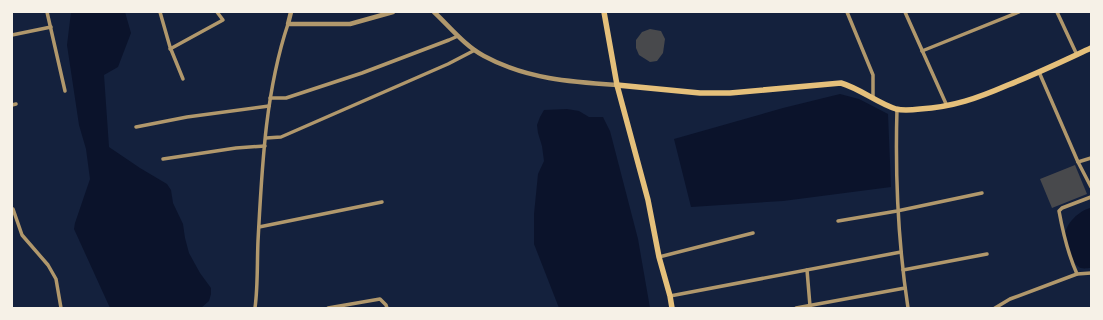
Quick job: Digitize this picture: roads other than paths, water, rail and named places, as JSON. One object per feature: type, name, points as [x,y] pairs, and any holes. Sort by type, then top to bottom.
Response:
[{"type":"main road","points":[[604,12],[617,85],[648,200],[659,257],[672,308]]},
{"type":"main road","points":[[617,85],[700,93],[730,93],[841,83],[852,86],[897,109],[907,110],[947,106],[973,100],[1091,48]]},
{"type":"street","points":[[47,12],[65,91]]},
{"type":"street","points":[[160,12],[170,49],[183,79]]},
{"type":"street","points":[[170,49],[223,20],[217,12]]},
{"type":"street","points":[[255,308],[259,227],[269,106],[275,66],[291,12]]},
{"type":"street","points":[[371,12],[373,18]]},
{"type":"street","points":[[288,24],[350,24],[393,12]]},
{"type":"street","points":[[434,12],[458,36],[483,56],[517,71],[565,81],[617,85]]},
{"type":"street","points":[[847,12],[872,75],[873,98]]},
{"type":"street","points":[[905,12],[947,106]]},
{"type":"street","points":[[922,51],[1019,12]]},
{"type":"street","points":[[1057,12],[1077,54]]},
{"type":"street","points":[[12,35],[50,27]]},
{"type":"street","points":[[270,98],[286,98],[294,96],[369,70],[458,36]]},
{"type":"street","points":[[266,138],[281,137],[448,64],[475,50]]},
{"type":"street","points":[[1039,72],[1078,162],[1091,187]]},
{"type":"street","points":[[136,127],[187,117],[269,106]]},
{"type":"street","points":[[897,109],[897,211],[908,308]]},
{"type":"street","points":[[163,160],[236,148],[265,146]]},
{"type":"street","points":[[1078,162],[1091,158]]},
{"type":"street","points":[[838,221],[897,211],[982,193]]},
{"type":"street","points":[[1077,274],[1063,235],[1060,211],[1062,208],[1091,197]]},
{"type":"street","points":[[259,227],[382,202]]},
{"type":"street","points":[[12,210],[13,209],[22,235],[48,265],[56,279],[61,308]]},
{"type":"street","points":[[659,257],[753,233]]},
{"type":"street","points":[[670,296],[901,252]]},
{"type":"street","points":[[903,270],[987,254]]},
{"type":"street","points":[[807,270],[810,307]]},
{"type":"street","points":[[995,308],[1010,299],[1077,274],[1091,273]]},
{"type":"street","points":[[796,308],[810,307],[905,288]]},
{"type":"street","points":[[328,308],[380,299],[387,308]]},
{"type":"water","points":[[71,12],[125,12],[131,33],[118,67],[104,75],[109,147],[167,184],[171,190],[173,203],[183,224],[189,253],[200,273],[211,288],[209,301],[201,308],[110,308],[74,229],[90,179],[86,149],[79,125],[67,45]]},
{"type":"water","points":[[840,94],[859,99],[888,114],[891,187],[783,201],[691,207],[674,139],[783,108]]},
{"type":"water","points":[[567,109],[579,111],[589,117],[603,117],[610,131],[638,239],[650,308],[559,308],[534,244],[534,214],[538,174],[544,161],[537,125],[544,110]]},
{"type":"water","points":[[1091,208],[1091,268],[1082,268],[1072,259],[1065,235],[1070,222],[1082,212]]}]
